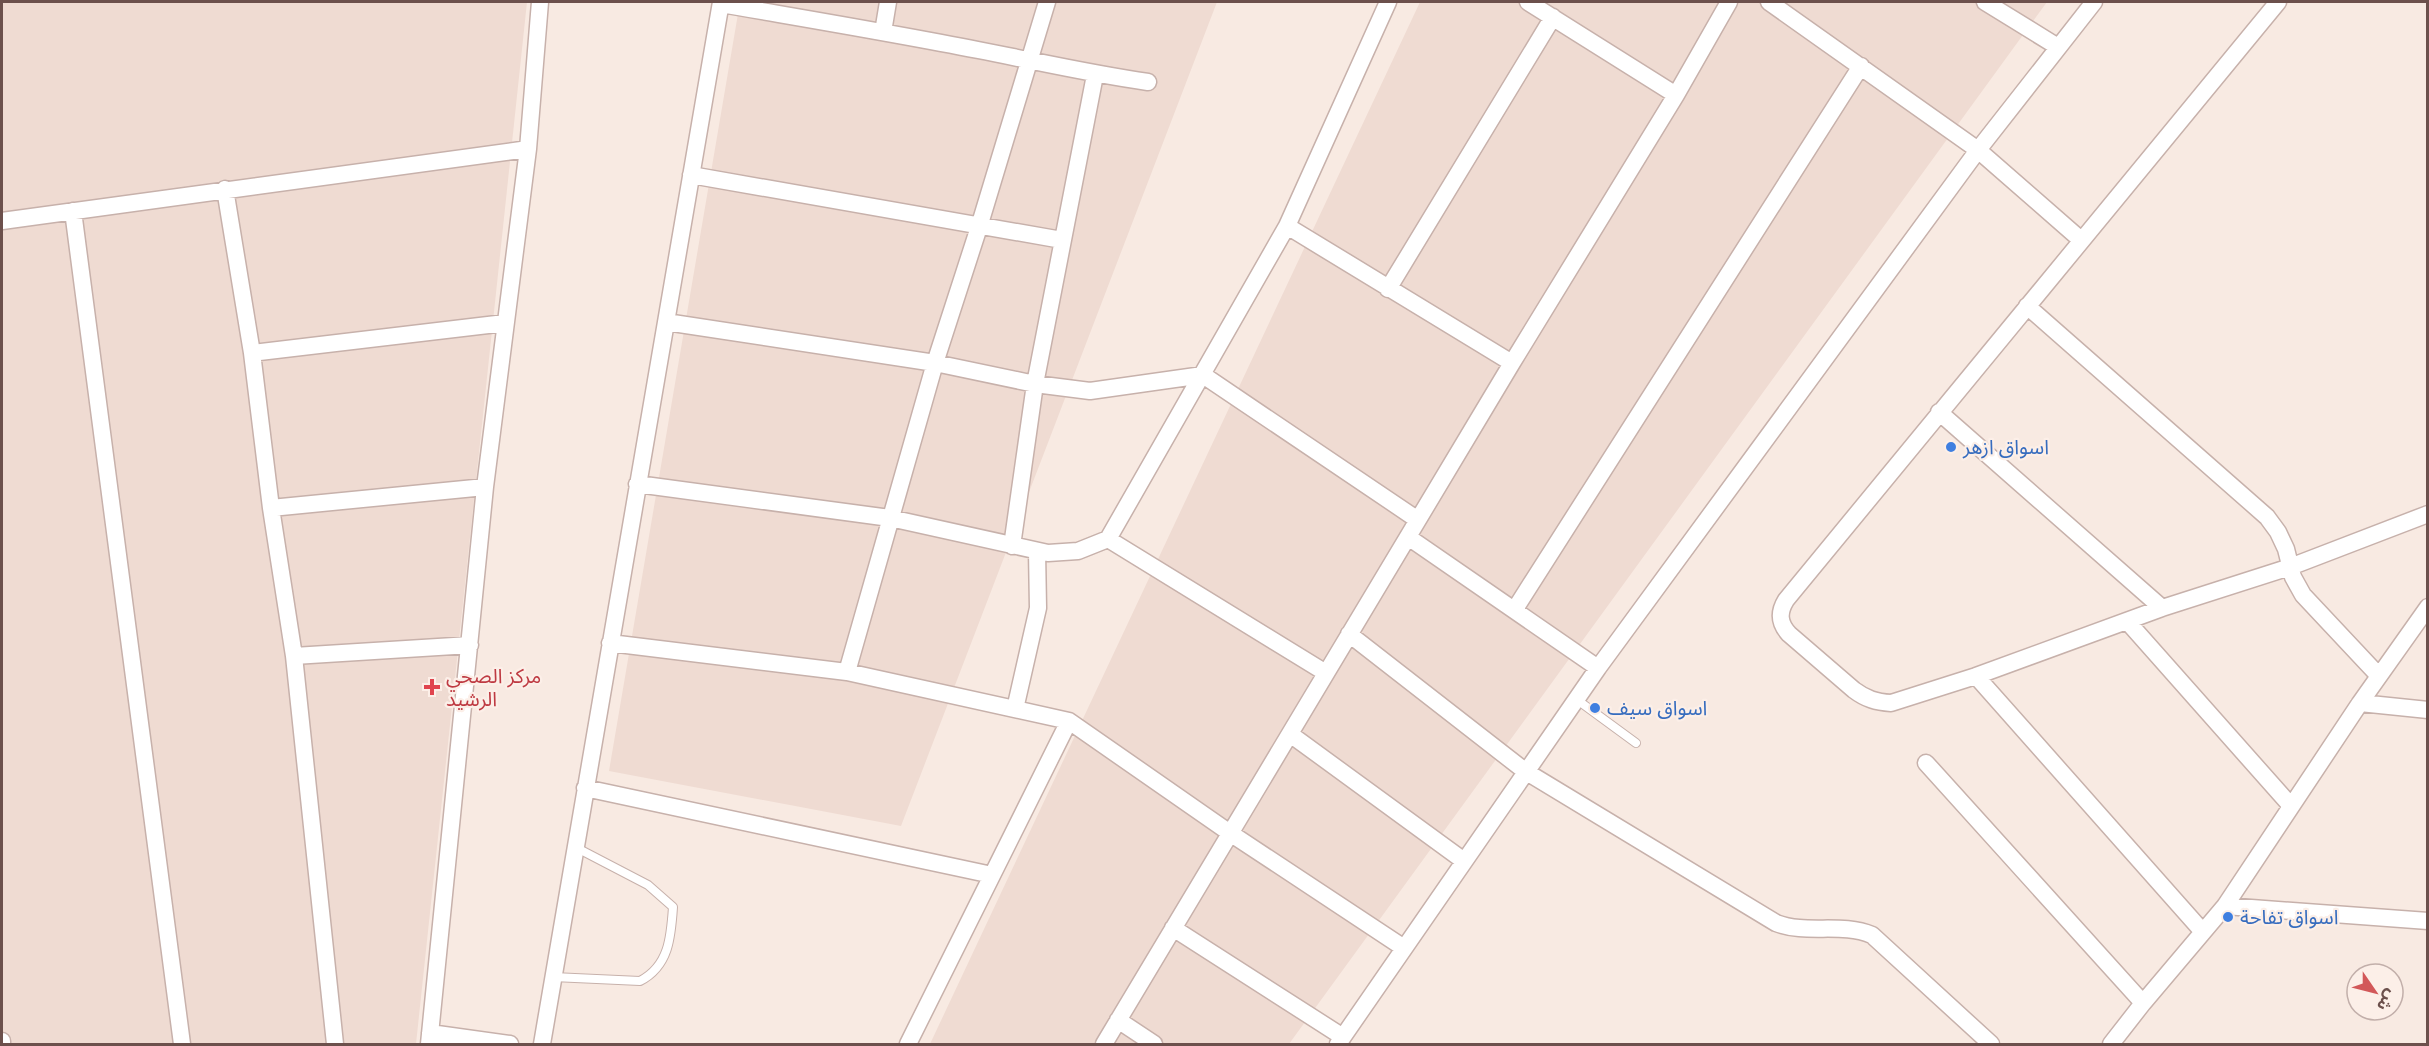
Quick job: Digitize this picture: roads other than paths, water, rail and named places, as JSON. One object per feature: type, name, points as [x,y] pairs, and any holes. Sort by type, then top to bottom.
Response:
[{"type":"street","points":[[510,1044],[430,1039],[485,487],[528,149],[540,2]]},
{"type":"street","points":[[883,32],[888,2]]},
{"type":"street","points":[[847,672],[934,363],[979,227],[1047,2]]},
{"type":"street","points":[[637,484],[890,518],[1048,554],[1078,551],[1108,539],[1287,226],[1388,2]]},
{"type":"street","points":[[1528,2],[1677,95]]},
{"type":"street","points":[[1104,1044],[1512,363],[1677,95],[1729,2]]},
{"type":"street","points":[[1768,2],[1978,150],[2081,240]]},
{"type":"street","points":[[1985,2],[2058,47]]},
{"type":"street","points":[[1173,928],[1340,1041],[1598,668],[1978,150],[2094,2]]},
{"type":"street","points":[[2278,2],[1786,600],[1781,609],[1780,618],[1789,634],[1865,698],[1878,702],[1904,701],[2162,608],[2290,567],[2427,514]]},
{"type":"street","points":[[542,1044],[721,3],[1029,60],[1095,75],[1148,82]]},
{"type":"street","points":[[1388,289],[1553,17]]},
{"type":"street","points":[[1515,609],[1861,66]]},
{"type":"street","points":[[1012,546],[1035,384],[1095,75]]},
{"type":"street","points":[[2,221],[528,149]]},
{"type":"street","points":[[691,176],[1062,240]]},
{"type":"street","points":[[225,189],[252,353],[271,508],[294,656],[335,1044]]},
{"type":"street","points":[[72,211],[182,1044]]},
{"type":"street","points":[[1287,226],[1512,363]]},
{"type":"street","points":[[2027,306],[2267,517],[2278,532],[2286,549],[2290,567],[2303,595],[2379,676]]},
{"type":"street","points":[[666,322],[934,363],[1035,384],[1090,391],[1203,375],[1418,520]]},
{"type":"street","points":[[252,353],[506,323]]},
{"type":"street","points":[[1939,412],[2162,608]]},
{"type":"street","points":[[271,508],[485,487]]},
{"type":"street","points":[[1408,537],[1598,668]]},
{"type":"street","points":[[1108,539],[1326,673]]},
{"type":"street","points":[[1015,709],[1038,608],[1037,551]]},
{"type":"street","points":[[2110,1044],[2225,906],[2427,607]]},
{"type":"street","points":[[2127,621],[2291,807]]},
{"type":"street","points":[[1349,634],[1525,771],[1776,923],[1795,929],[1854,930],[1872,935],[1991,1044]]},
{"type":"street","points":[[610,644],[847,672],[1069,721],[1230,833],[1404,948]]},
{"type":"street","points":[[294,656],[470,645]]},
{"type":"street","points":[[1976,676],[2203,932]]},
{"type":"street","points":[[2360,703],[2427,710]]},
{"type":"street","points":[[908,1044],[1069,721]]},
{"type":"street","points":[[1290,734],[1464,861]]},
{"type":"street","points":[[1926,763],[2143,1003]]},
{"type":"street","points":[[585,788],[992,875]]},
{"type":"street","points":[[2225,906],[2427,921]]},
{"type":"street","points":[[1118,1020],[1155,1044]]},
{"type":"lane","points":[[1576,699],[1636,743]]},
{"type":"lane","points":[[553,976],[640,981],[652,975],[671,943],[673,908],[648,885],[575,847]]},
{"type":"place","name":"اسواق ازهر","points":[[1951,447]]},
{"type":"place","name":"مركز الصحي الرشيد","points":[[432,687]]},
{"type":"place","name":"اسواق سيف","points":[[1595,708]]},
{"type":"place","name":"اسواق تفاحة","points":[[2228,917]]}]
